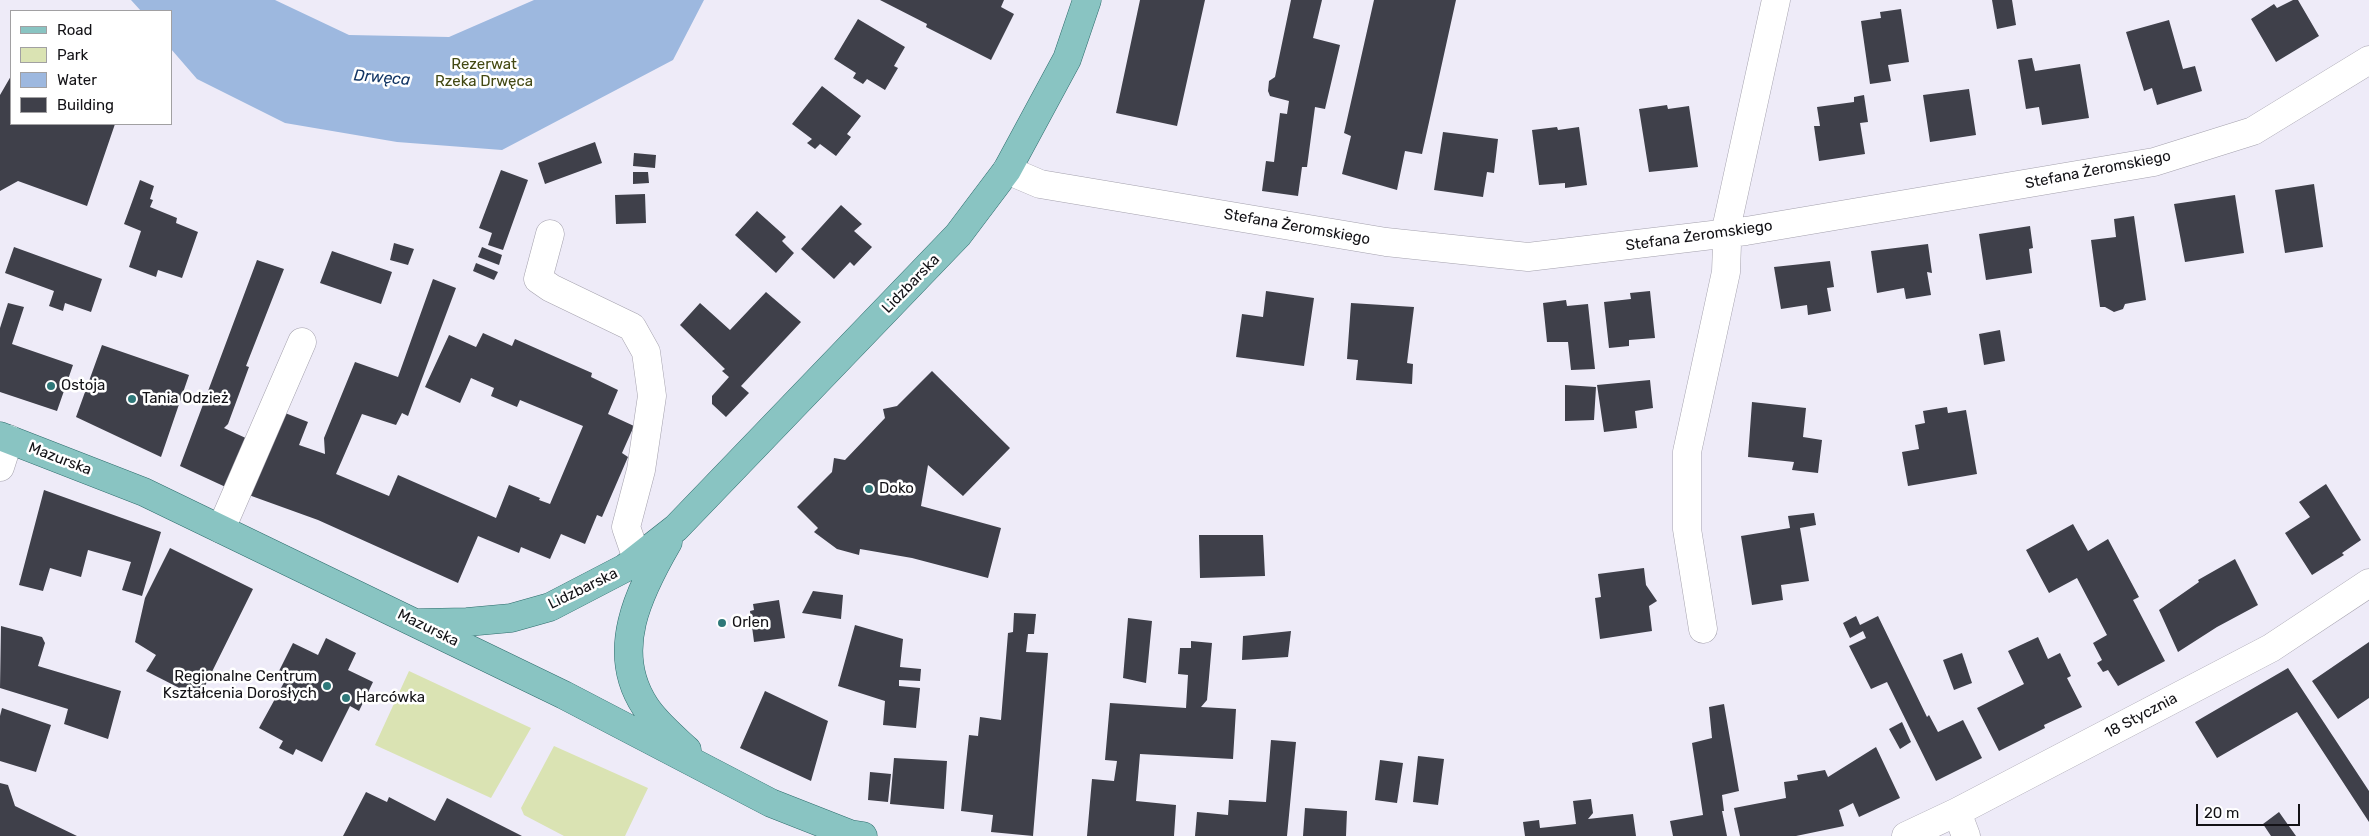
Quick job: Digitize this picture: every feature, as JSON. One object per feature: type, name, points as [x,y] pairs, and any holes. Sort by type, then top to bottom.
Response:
[{"type":"main road","name":"Lidzbarska","points":[[417,622],[467,622],[511,618],[550,607],[626,568],[676,528],[958,235],[1007,170],[1067,59],[1087,0]]},
{"type":"main road","name":"Mazurska","points":[[4,438],[144,492],[417,622],[771,802],[855,835]]},
{"type":"main road","name":"Lidzbarska","points":[[676,528],[645,582],[632,618],[629,652],[632,680],[645,707],[708,770]]},
{"type":"street","points":[[1703,629],[1687,529],[1687,452],[1726,272],[1727,244],[1725,234],[1776,0]]},
{"type":"street","name":"Stefana Żeromskiego","points":[[1007,170],[1040,184],[1386,242],[1528,257],[1725,234],[2154,162],[2253,131],[2369,60]]},
{"type":"street","points":[[550,234],[538,279],[551,288],[632,326],[646,352],[652,396],[641,470],[626,528],[637,559]]},
{"type":"street","points":[[221,529],[302,342]]},
{"type":"street","points":[[0,467],[4,438]]},
{"type":"street","name":"18 Stycznia","points":[[1906,836],[1962,824],[2272,648],[2369,583]]},
{"type":"green space","points":[[409,671],[531,728],[491,798],[375,745]]},
{"type":"green space","points":[[554,746],[648,788],[625,836],[564,836],[524,815],[521,808]]},
{"type":"water","name":"Rezerwat Rzeka Drwęca","points":[[131,0],[275,0],[349,35],[449,37],[534,0],[704,0],[673,60],[502,150],[397,142],[285,123],[197,79],[172,50],[172,10],[140,10]]},
{"type":"building","points":[[880,0],[1004,0],[1001,7],[1014,14],[991,60],[926,27],[927,24]]},
{"type":"building","points":[[1140,0],[1205,0],[1177,126],[1116,113]]},
{"type":"building","points":[[1291,0],[1322,0],[1313,38],[1340,45],[1325,109],[1315,107],[1307,167],[1302,167],[1298,196],[1262,191],[1266,161],[1274,162],[1280,113],[1287,114],[1289,101],[1270,96],[1268,91],[1269,81],[1275,77]]},
{"type":"building","points":[[1374,0],[1456,0],[1422,154],[1405,151],[1397,190],[1342,174],[1351,136],[1344,133]]},
{"type":"building","points":[[1992,0],[2012,0],[2016,25],[1997,29]]},
{"type":"building","points":[[2293,0],[2298,0],[2319,36],[2276,62],[2251,19],[2274,4],[2277,8]]},
{"type":"building","points":[[1901,9],[1909,62],[1888,65],[1891,81],[1870,84],[1861,21],[1881,18],[1880,12]]},
{"type":"building","points":[[858,19],[905,47],[894,66],[898,68],[885,90],[867,79],[863,84],[853,78],[856,73],[834,59]]},
{"type":"building","points":[[2169,20],[2183,69],[2195,66],[2202,91],[2157,105],[2152,88],[2144,91],[2126,32]]},
{"type":"building","points":[[2032,58],[2035,71],[2080,64],[2089,118],[2042,125],[2039,107],[2026,109],[2018,60]]},
{"type":"building","points":[[10,78],[10,125],[115,125],[87,206],[18,181],[0,191],[0,95]]},
{"type":"building","points":[[822,86],[861,116],[847,134],[851,137],[836,156],[820,144],[815,149],[807,143],[812,139],[792,124]]},
{"type":"building","points":[[1969,89],[1976,135],[1930,142],[1923,95]]},
{"type":"building","points":[[1864,95],[1868,122],[1860,123],[1865,154],[1819,161],[1814,126],[1820,126],[1817,107],[1854,102],[1854,97]]},
{"type":"building","points":[[1667,105],[1668,109],[1689,106],[1698,167],[1649,172],[1639,109]]},
{"type":"building","points":[[1557,127],[1558,130],[1579,127],[1587,185],[1565,188],[1565,183],[1539,185],[1532,130]]},
{"type":"building","points":[[1443,132],[1498,139],[1494,173],[1487,172],[1483,197],[1434,190]]},
{"type":"building","points":[[595,142],[602,163],[545,184],[538,163]]},
{"type":"building","points":[[634,153],[656,155],[655,168],[633,166]]},
{"type":"building","points":[[501,170],[528,180],[503,250],[488,245],[492,233],[479,228]]},
{"type":"building","points":[[633,172],[648,172],[649,183],[633,184]]},
{"type":"building","points":[[140,180],[154,186],[150,199],[153,200],[150,207],[177,218],[176,223],[198,232],[182,278],[158,270],[156,277],[129,267],[141,231],[124,224]]},
{"type":"building","points":[[2314,184],[2323,247],[2285,253],[2275,190]]},
{"type":"building","points":[[645,194],[646,223],[616,224],[615,195]]},
{"type":"building","points":[[2235,195],[2244,253],[2185,262],[2174,204]]},
{"type":"building","points":[[841,205],[862,224],[854,231],[872,247],[854,266],[850,262],[834,279],[801,249]]},
{"type":"building","points":[[757,211],[786,237],[782,241],[794,253],[776,273],[735,235]]},
{"type":"building","points":[[2134,216],[2146,300],[2125,304],[2123,309],[2114,312],[2105,307],[2100,307],[2091,240],[2116,237],[2114,219]]},
{"type":"building","points":[[2030,226],[2033,248],[2029,249],[2032,273],[1986,280],[1979,234]]},
{"type":"building","points":[[394,243],[414,249],[408,265],[390,260]]},
{"type":"building","points":[[1928,244],[1932,273],[1927,272],[1931,295],[1906,299],[1904,288],[1877,293],[1871,251]]},
{"type":"building","points":[[14,247],[102,279],[91,312],[65,303],[63,311],[49,306],[54,291],[5,273]]},
{"type":"building","points":[[482,247],[502,255],[499,265],[478,257]]},
{"type":"building","points":[[332,251],[392,272],[381,304],[320,283]]},
{"type":"building","points":[[257,260],[284,269],[246,366],[249,367],[228,424],[224,428],[250,440],[230,489],[180,466]]},
{"type":"building","points":[[1830,261],[1834,287],[1827,288],[1831,311],[1808,315],[1807,305],[1781,309],[1774,267]]},
{"type":"building","points":[[476,263],[498,272],[494,280],[473,271]]},
{"type":"building","points":[[433,279],[456,288],[408,416],[402,413],[396,425],[362,414],[336,474],[389,496],[398,475],[496,518],[509,485],[550,504],[583,426],[520,400],[517,407],[491,396],[494,388],[471,378],[460,403],[425,387],[449,335],[476,347],[483,333],[512,346],[515,339],[592,373],[591,377],[618,390],[608,414],[634,426],[622,453],[628,457],[602,517],[597,515],[585,544],[561,534],[550,559],[521,547],[519,553],[478,536],[458,583],[318,520],[246,494],[280,411],[308,422],[299,445],[325,454],[324,438],[355,362],[398,377]]},
{"type":"building","points":[[1266,291],[1314,298],[1304,366],[1236,357],[1242,314],[1263,317]]},
{"type":"building","points":[[1650,291],[1655,338],[1629,340],[1629,346],[1609,348],[1604,302],[1631,299],[1630,293]]},
{"type":"building","points":[[766,292],[801,322],[741,386],[749,393],[726,417],[712,404],[712,396],[729,377],[722,371],[725,369],[680,325],[700,303],[730,330]]},
{"type":"building","points":[[1566,300],[1567,306],[1588,304],[1595,369],[1571,370],[1568,342],[1547,342],[1543,303]]},
{"type":"building","points":[[8,303],[24,307],[12,344],[73,365],[57,411],[0,392],[0,328]]},
{"type":"building","points":[[1351,303],[1414,307],[1407,363],[1413,364],[1412,384],[1356,380],[1358,360],[1347,359]]},
{"type":"building","points":[[2000,330],[2005,361],[1984,365],[1979,334]]},
{"type":"building","points":[[102,345],[189,375],[161,457],[76,417]]},
{"type":"building","points":[[932,371],[1010,448],[963,496],[928,465],[921,506],[1001,528],[988,578],[912,558],[860,549],[859,555],[837,549],[814,532],[818,528],[797,507],[832,472],[834,458],[845,460],[885,418],[883,409],[897,406]]},
{"type":"building","points":[[1650,380],[1653,408],[1635,411],[1637,428],[1604,432],[1597,385]]},
{"type":"building","points":[[1565,385],[1596,387],[1594,420],[1565,421]]},
{"type":"building","points":[[1752,402],[1806,408],[1803,437],[1822,440],[1818,473],[1792,470],[1794,462],[1748,457]]},
{"type":"building","points":[[1947,407],[1948,413],[1966,410],[1977,474],[1908,486],[1902,452],[1919,449],[1915,425],[1925,423],[1923,411]]},
{"type":"building","points":[[2326,484],[2361,540],[2342,553],[2344,555],[2312,575],[2285,533],[2310,517],[2299,502]]},
{"type":"building","points":[[44,490],[161,532],[142,596],[122,590],[131,562],[88,550],[81,577],[50,568],[43,591],[19,585]]},
{"type":"building","points":[[1814,513],[1816,525],[1800,528],[1809,581],[1781,585],[1783,600],[1752,605],[1741,536],[1790,528],[1788,516]]},
{"type":"building","points":[[2073,524],[2088,551],[2108,539],[2139,597],[2133,600],[2165,661],[2118,686],[2108,670],[2103,672],[2097,663],[2102,660],[2093,643],[2107,635],[2077,578],[2049,593],[2026,550]]},
{"type":"building","points":[[1199,535],[1263,535],[1265,576],[1200,578]]},
{"type":"building","points":[[170,548],[253,589],[199,698],[146,671],[156,655],[135,642],[145,598]]},
{"type":"building","points":[[2235,559],[2258,605],[2217,627],[2178,652],[2159,610],[2199,582],[2198,580]]},
{"type":"building","points":[[1644,568],[1646,585],[1657,601],[1649,606],[1652,631],[1600,639],[1595,598],[1601,597],[1598,574]]},
{"type":"building","points":[[813,591],[843,595],[841,619],[802,613]]},
{"type":"building","points":[[779,600],[785,638],[754,642],[750,611],[754,610],[753,604]]},
{"type":"building","points":[[1014,613],[1036,614],[1034,634],[1028,634],[1026,652],[1048,653],[1033,836],[991,832],[993,815],[961,811],[969,735],[978,736],[980,717],[1001,720],[1008,633],[1013,632]]},
{"type":"building","points":[[1856,616],[1860,625],[1878,616],[1927,717],[1929,715],[1938,732],[1963,720],[1982,758],[1936,781],[1887,682],[1871,689],[1849,646],[1866,638],[1863,631],[1850,638],[1843,623]]},
{"type":"building","points":[[1128,618],[1152,621],[1146,683],[1123,678]]},
{"type":"building","points":[[855,625],[903,639],[900,667],[921,669],[920,681],[899,680],[899,686],[920,688],[916,728],[883,725],[885,701],[838,686]]},
{"type":"building","points":[[1,626],[42,637],[45,643],[38,666],[121,691],[108,739],[64,724],[68,709],[0,688]]},
{"type":"building","points":[[1291,631],[1288,657],[1242,660],[1243,636]]},
{"type":"building","points":[[2038,637],[2048,659],[2060,653],[2071,676],[2067,678],[2082,707],[2044,725],[2045,728],[1999,751],[1977,708],[2024,684],[2008,651]]},
{"type":"building","points":[[326,638],[356,653],[348,670],[373,682],[359,711],[350,706],[322,762],[296,749],[293,755],[279,748],[283,741],[259,728],[287,677],[278,673],[293,643],[318,655]]},
{"type":"building","points":[[1191,641],[1212,643],[1207,700],[1201,707],[1236,709],[1233,759],[1140,754],[1136,801],[1176,805],[1174,836],[1087,836],[1092,779],[1114,781],[1117,761],[1105,760],[1110,703],[1186,708],[1188,675],[1178,674],[1180,648],[1191,648]]},
{"type":"building","points":[[2369,642],[2369,698],[2338,719],[2312,681]]},
{"type":"building","points":[[1962,653],[1972,683],[1954,690],[1943,660]]},
{"type":"building","points":[[2288,668],[2369,791],[2369,822],[2297,712],[2217,758],[2195,722]]},
{"type":"building","points":[[765,691],[828,721],[811,781],[740,748]]},
{"type":"building","points":[[1724,704],[1739,791],[1722,795],[1724,811],[1722,811],[1727,836],[1673,836],[1670,821],[1703,815],[1692,743],[1712,738],[1709,707]]},
{"type":"building","points":[[2,708],[51,725],[36,772],[0,761],[0,716]]},
{"type":"building","points":[[1902,722],[1911,742],[1900,749],[1889,729]]},
{"type":"building","points":[[1271,740],[1296,742],[1287,836],[1195,836],[1197,812],[1228,815],[1229,800],[1266,802]]},
{"type":"building","points":[[1876,747],[1900,798],[1859,817],[1853,803],[1839,810],[1844,826],[1796,836],[1740,836],[1734,808],[1786,798],[1784,782],[1798,780],[1797,775],[1825,770],[1828,777]]},
{"type":"building","points":[[1418,756],[1444,759],[1438,805],[1413,802]]},
{"type":"building","points":[[894,758],[947,761],[944,809],[890,804]]},
{"type":"building","points":[[1380,760],[1403,763],[1397,803],[1375,800]]},
{"type":"building","points":[[870,772],[891,774],[888,802],[868,800]]},
{"type":"building","points":[[0,783],[8,785],[15,806],[77,836],[0,836]]},
{"type":"building","points":[[366,792],[387,802],[389,797],[435,821],[447,798],[522,836],[343,836]]},
{"type":"building","points":[[1591,799],[1593,813],[1588,819],[1633,814],[1636,836],[1525,836],[1523,822],[1539,820],[1540,828],[1576,824],[1573,801]]},
{"type":"building","points":[[1305,808],[1347,811],[1346,836],[1303,836]]},
{"type":"building","points":[[2279,812],[2296,836],[2271,836],[2263,824]]},
{"type":"place","name":"Ostoja","points":[[51,386]]},
{"type":"place","name":"Tania Odzież","points":[[132,399]]},
{"type":"place","name":"Doko","points":[[869,489]]},
{"type":"place","name":"Orlen","points":[[722,623]]},
{"type":"place","name":"Regionalne Centrum Kształcenia Dorosłych","points":[[327,686]]},
{"type":"place","name":"Harcówka","points":[[346,698]]},
{"type":"water label","name":"Drwęca","points":[[382,78]]}]
